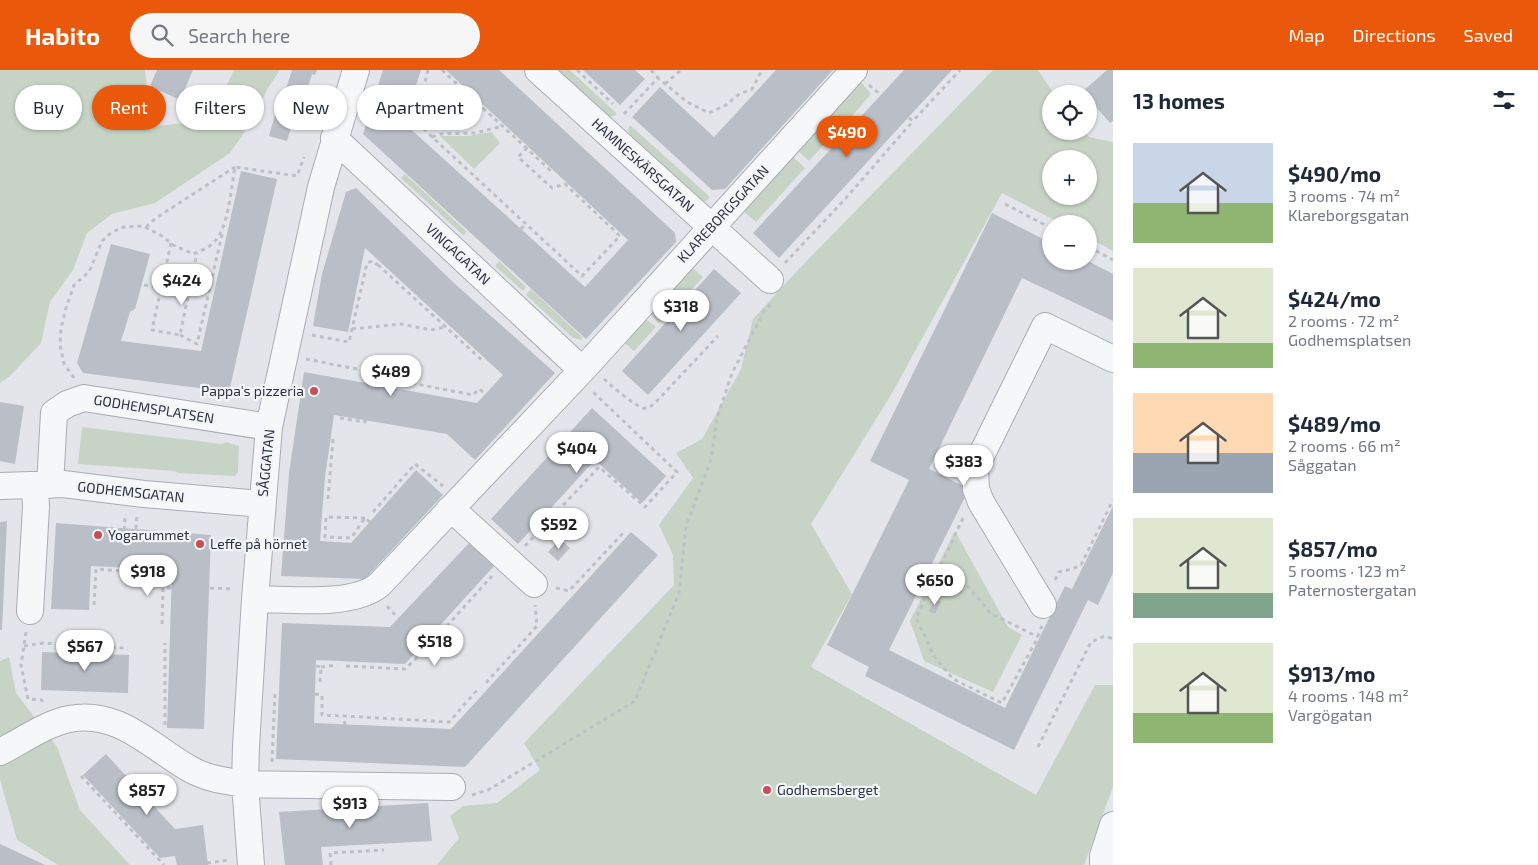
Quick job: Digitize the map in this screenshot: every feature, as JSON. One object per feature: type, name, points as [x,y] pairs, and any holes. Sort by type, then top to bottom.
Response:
[{"type":"street","name":"SÅGGATAN","points":[[241,862],[246,746],[244,594],[262,504],[269,427],[321,187],[334,138],[356,70]]},
{"type":"street","name":"HAMNESKÄRSGATAN","points":[[538,70],[770,280]]},
{"type":"street","name":"KLAREBORGSGATAN","points":[[244,594],[334,599],[356,596],[372,591],[447,498],[585,374],[711,228],[854,70]]},
{"type":"street","name":"VINGAGATAN","points":[[334,138],[585,374]]},
{"type":"street","points":[[1043,605],[987,514],[977,494],[974,479],[977,462],[1045,326],[1113,359]]},
{"type":"street","name":"GODHEMSPLATSEN","points":[[43,485],[54,413],[67,404],[84,398],[269,427]]},
{"type":"street","name":"GODHEMSGATAN","points":[[0,486],[63,484],[144,494],[262,504]]},
{"type":"street","points":[[30,611],[36,508],[43,485]]},
{"type":"street","points":[[447,498],[457,514],[513,553],[534,584]]},
{"type":"street","points":[[0,752],[54,724],[69,719],[85,717],[110,721],[130,730],[190,769],[208,777],[245,784],[452,788]]},
{"type":"street","points":[[1102,865],[1113,825]]},
{"type":"path","points":[[428,70],[415,121],[582,276],[620,236],[565,184],[552,188],[518,157],[527,148]]},
{"type":"path","points":[[442,70],[552,172]]},
{"type":"path","points":[[651,70],[688,102],[709,113],[726,105],[738,95],[752,89],[762,70]]},
{"type":"path","points":[[665,84],[681,70]]},
{"type":"path","points":[[452,788],[468,797],[488,790],[635,701],[679,594],[686,526],[711,460],[717,418],[732,373],[765,310],[776,297],[770,280],[960,70]]},
{"type":"path","points":[[624,114],[658,78]]},
{"type":"path","points":[[908,118],[912,121]]},
{"type":"path","points":[[432,137],[440,134],[475,133],[503,126]]},
{"type":"path","points":[[171,243],[152,330],[180,335],[197,344],[235,167]]},
{"type":"path","points":[[146,227],[156,218],[235,167],[298,176]]},
{"type":"path","points":[[1005,204],[1042,223]]},
{"type":"path","points":[[521,229],[526,224]]},
{"type":"path","points":[[84,398],[80,386],[64,364],[60,345],[61,328],[74,285],[89,272],[102,241],[112,232],[124,227],[143,226],[193,254],[214,242],[223,227]]},
{"type":"path","points":[[1097,251],[1113,260]]},
{"type":"path","points":[[180,335],[197,252]]},
{"type":"path","points":[[311,335],[349,342],[367,263],[372,261],[379,264],[483,361]]},
{"type":"path","points":[[144,286],[161,288]]},
{"type":"path","points":[[352,329],[400,324],[431,330],[446,327]]},
{"type":"path","points":[[585,374],[644,408],[648,408],[659,399],[718,336]]},
{"type":"path","points":[[302,366],[305,350]]},
{"type":"path","points":[[307,359],[372,372],[370,384]]},
{"type":"path","points":[[436,638],[513,553],[530,542],[599,467],[645,507],[677,472],[585,374]]},
{"type":"path","points":[[396,380],[472,395],[480,389],[486,394]]},
{"type":"path","points":[[340,418],[365,422],[365,420]]},
{"type":"path","points":[[328,499],[333,439],[331,439]]},
{"type":"path","points":[[373,512],[415,464],[447,498]]},
{"type":"path","points":[[977,494],[969,506],[916,618],[934,656],[953,679],[1002,703],[1042,630],[1043,605],[1059,572],[1081,565],[1113,500]]},
{"type":"path","points":[[94,605],[96,569],[123,571],[126,509]]},
{"type":"path","points":[[136,529],[138,510]]},
{"type":"path","points":[[365,518],[351,538],[325,537],[326,517],[365,518],[397,544]]},
{"type":"path","points":[[486,683],[536,626],[534,584],[569,591],[625,531]]},
{"type":"path","points":[[135,568],[134,572],[162,573]]},
{"type":"path","points":[[939,570],[969,587],[990,613],[1038,637]]},
{"type":"path","points":[[162,624],[163,588],[172,588]]},
{"type":"path","points":[[210,588],[244,594]]},
{"type":"path","points":[[1038,747],[1091,642],[1105,636],[1113,639]]},
{"type":"path","points":[[44,707],[42,700],[28,699],[21,665],[24,646],[43,643],[126,648]]},
{"type":"path","points":[[165,643],[165,733]]},
{"type":"path","points":[[346,666],[405,669],[427,648],[424,643]]},
{"type":"path","points":[[316,666],[337,665]]},
{"type":"path","points":[[320,682],[321,667]]},
{"type":"path","points":[[315,694],[322,695],[322,716],[449,722],[478,689]]},
{"type":"path","points":[[272,785],[275,692],[279,692]]},
{"type":"path","points":[[344,716],[345,725]]},
{"type":"path","points":[[81,776],[164,865]]},
{"type":"path","points":[[331,865],[330,853],[384,850]]},
{"type":"path","points":[[208,862],[241,862]]},
{"type":"green space","points":[[0,70],[145,70],[147,85],[92,85],[92,130],[166,130],[166,125],[176,124],[176,130],[246,130],[230,153],[155,203],[112,214],[87,233],[73,270],[50,302],[41,343],[10,376],[0,383]]},
{"type":"green space","points":[[234,70],[280,70],[264,96],[264,85],[227,85]]},
{"type":"green space","points":[[558,70],[570,70],[616,115],[609,117]]},
{"type":"green space","points":[[993,70],[1038,70],[1048,85],[1042,85],[1042,140],[1097,139],[1113,142],[1113,251],[1097,242],[1097,215],[1045,215],[1002,193],[891,395],[811,524],[852,594],[811,667],[1036,795],[1095,685],[1113,685],[1113,787],[1084,865],[437,865],[459,838],[450,816],[463,806],[497,803],[540,770],[524,743],[674,585],[673,555],[659,525],[693,478],[676,453],[702,439],[741,369],[753,319],[796,272]]},
{"type":"green space","points":[[861,82],[871,94],[835,136],[822,123]]},
{"type":"green space","points":[[629,126],[709,196],[708,200],[703,202],[633,139],[628,131]]},
{"type":"green space","points":[[816,129],[828,140],[809,161],[797,150]]},
{"type":"green space","points":[[492,132],[500,143],[474,169],[440,136],[467,136]]},
{"type":"green space","points":[[790,154],[805,168],[756,222],[743,211]]},
{"type":"green space","points":[[405,174],[466,231],[464,236],[401,178]]},
{"type":"green space","points":[[499,261],[526,287],[523,291],[495,266]]},
{"type":"green space","points":[[689,265],[703,277],[680,302],[667,290]]},
{"type":"green space","points":[[531,289],[583,338],[581,340],[573,338],[526,295]]},
{"type":"green space","points":[[662,295],[675,306],[659,323],[647,310]]},
{"type":"green space","points":[[642,316],[656,327],[634,351],[621,340]]},
{"type":"green space","points":[[82,427],[222,444],[226,442],[239,446],[238,472],[235,476],[78,464]]},
{"type":"green space","points":[[955,531],[1008,627],[1022,635],[993,692],[924,661],[910,621]]},
{"type":"green space","points":[[9,657],[16,693],[57,747],[80,810],[130,865],[58,865],[17,840],[0,779],[0,661]]},
{"type":"building","points":[[157,70],[193,70],[186,85],[176,85],[176,98],[166,93],[166,85],[150,85]]},
{"type":"building","points":[[292,70],[317,70],[315,75],[312,74],[309,85],[287,85]]},
{"type":"building","points":[[383,70],[421,70],[416,85],[378,85]]},
{"type":"building","points":[[446,70],[499,70],[675,233],[676,242],[586,339],[363,134],[364,130],[412,130],[585,287],[628,240],[482,104],[482,85],[462,85]]},
{"type":"building","points":[[583,70],[635,70],[645,79],[620,105]]},
{"type":"building","points":[[776,70],[833,70],[725,189],[712,190],[632,117],[660,87],[714,137]]},
{"type":"building","points":[[904,70],[952,70],[779,258],[753,233]]},
{"type":"building","points":[[1107,70],[1113,70],[1113,121],[1110,123],[1097,108],[1097,85],[1090,85]]},
{"type":"building","points":[[274,118],[274,130],[290,130],[287,141],[269,136]]},
{"type":"building","points":[[241,171],[277,179],[229,392],[83,373],[77,363],[111,244],[150,254],[135,309],[130,312],[121,341],[201,351]]},
{"type":"building","points":[[356,188],[454,283],[555,373],[475,460],[447,434],[334,415],[325,477],[320,541],[351,543],[416,470],[443,495],[365,579],[281,576],[289,473],[304,372],[477,403],[503,375],[365,248],[348,332],[313,326],[322,274],[346,192]]},
{"type":"building","points":[[992,213],[1042,238],[1042,270],[1097,270],[1097,266],[1113,274],[1113,321],[1022,278],[929,469],[969,489],[889,650],[1005,708],[1065,586],[1072,589],[1113,506],[1113,573],[1098,605],[1088,600],[1014,750],[865,676],[869,667],[827,645],[909,480],[870,461]]},
{"type":"building","points":[[714,269],[741,293],[648,395],[622,371]]},
{"type":"building","points":[[0,402],[24,406],[15,464],[0,461]]},
{"type":"building","points":[[592,408],[666,476],[642,503],[595,460],[518,544],[491,519]]},
{"type":"building","points":[[7,521],[2,630],[0,630],[0,522]]},
{"type":"building","points":[[56,523],[211,535],[204,729],[167,728],[172,570],[91,566],[89,610],[51,609]]},
{"type":"building","points":[[631,532],[658,555],[465,767],[276,759],[282,623],[390,627],[469,543],[494,566],[405,664],[316,660],[314,723],[451,729]]},
{"type":"building","points":[[560,539],[570,548],[558,561],[548,552]]},
{"type":"building","points":[[935,599],[941,602],[935,614],[929,611]]},
{"type":"building","points":[[42,652],[129,655],[128,693],[41,690]]},
{"type":"building","points":[[106,754],[175,829],[203,825],[208,865],[177,865],[175,856],[160,858],[83,775]]},
{"type":"building","points":[[428,803],[432,841],[321,847],[323,865],[285,865],[279,812]]},
{"type":"building","points":[[0,844],[45,865],[0,865]]},
{"type":"place","name":"Pappa's pizzeria","points":[[314,391]]},
{"type":"place","name":"Yogarummet","points":[[98,535]]},
{"type":"place","name":"Leffe på hörnet","points":[[200,544]]},
{"type":"place","name":"Godhemsberget","points":[[767,790]]}]
